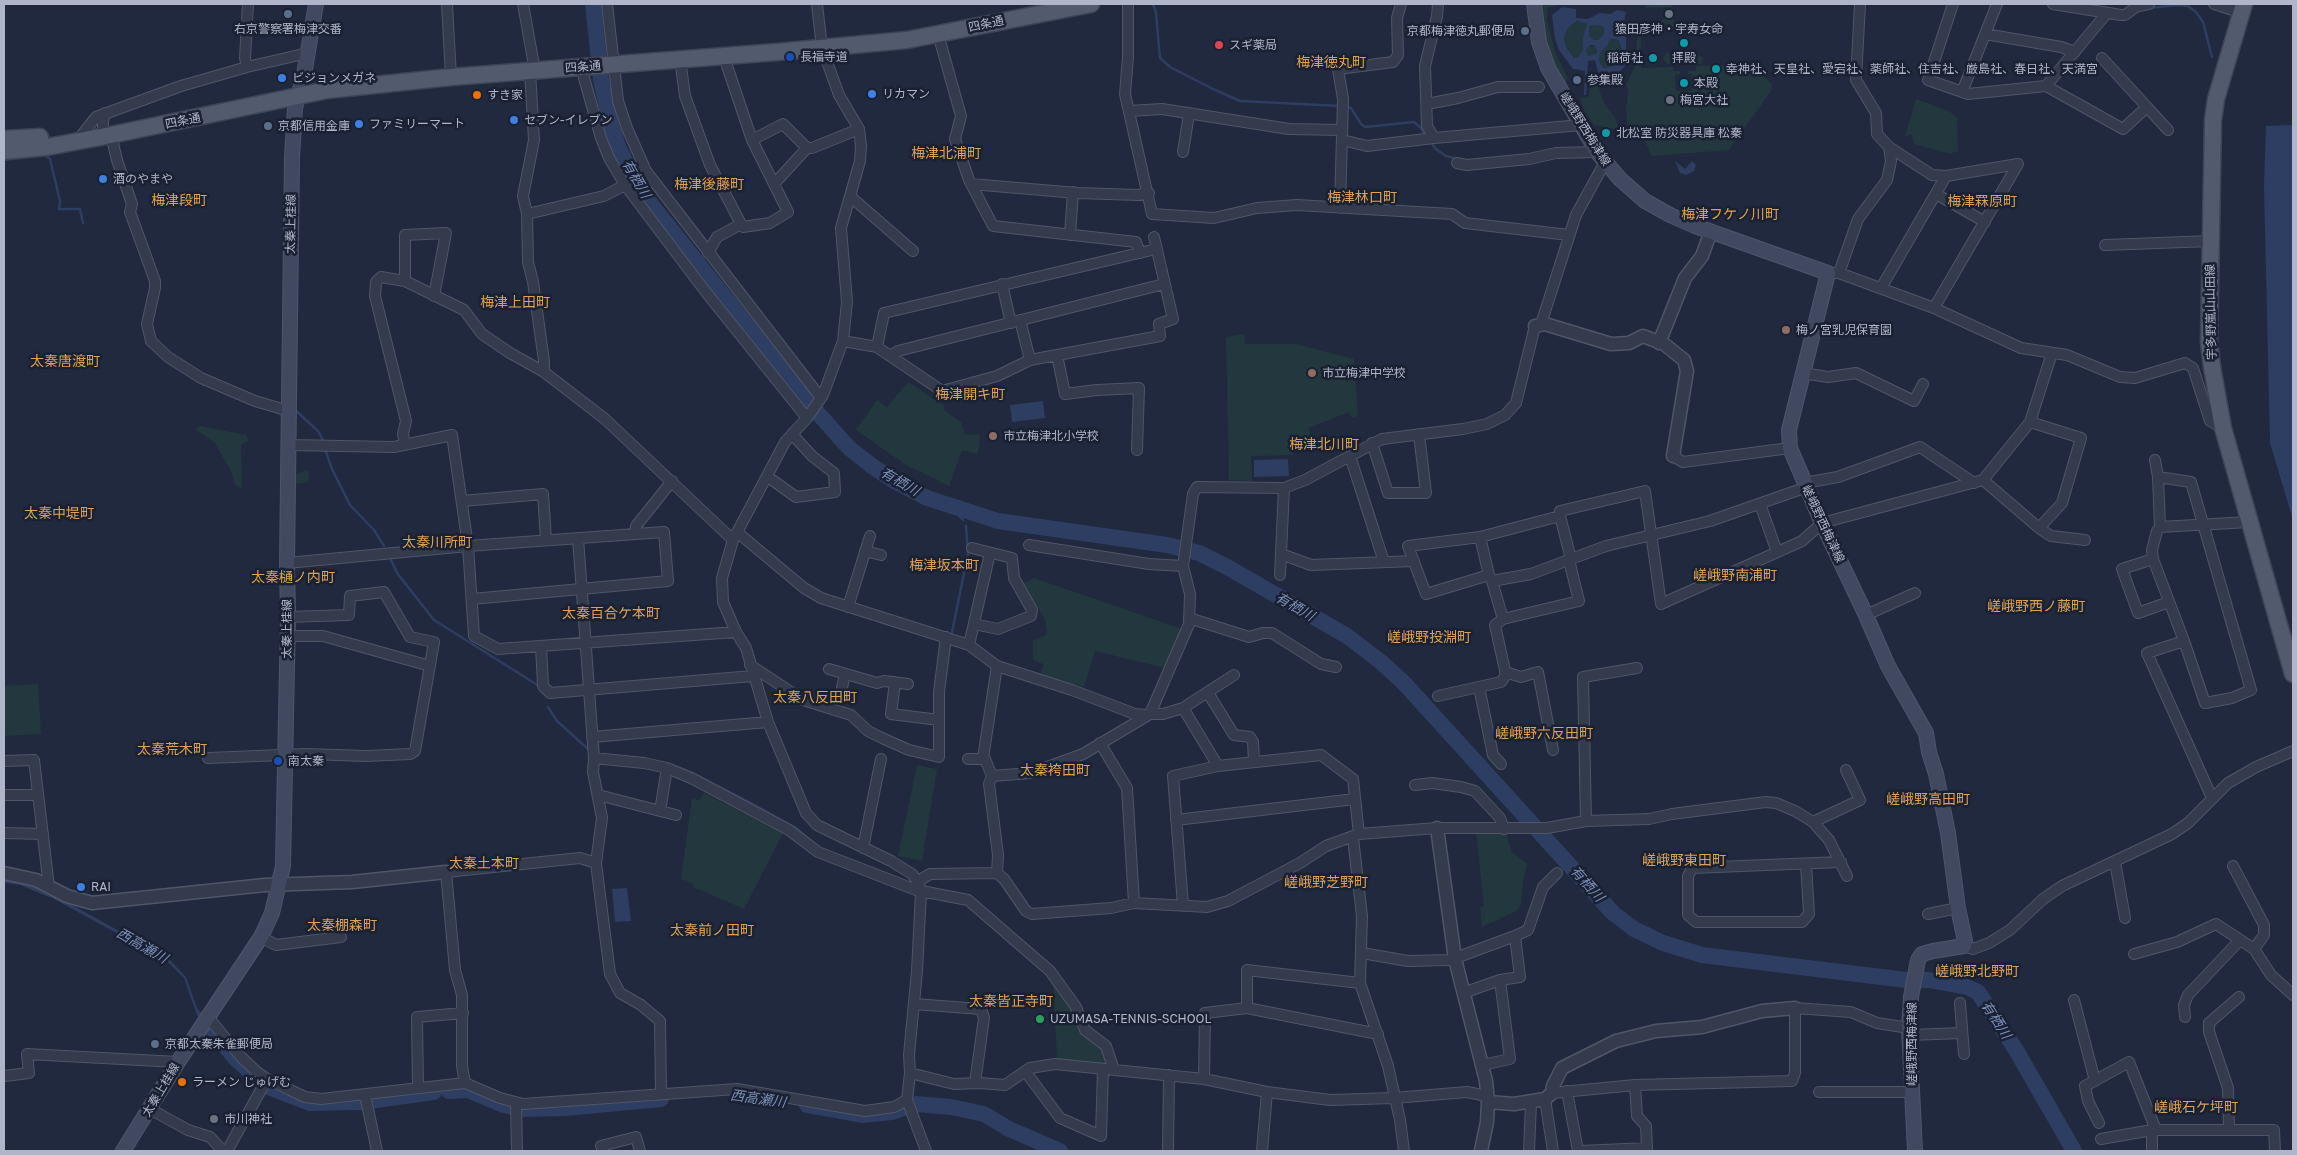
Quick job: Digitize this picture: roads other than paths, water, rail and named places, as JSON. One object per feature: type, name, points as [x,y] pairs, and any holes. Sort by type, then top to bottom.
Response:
[{"type":"main road","name":"太秦上桂線","points":[[123,1151],[178,1062],[261,938],[272,913],[280,885],[284,858],[288,636],[287,563],[292,157],[298,96],[308,53],[316,4]]},
{"type":"main road","name":"四条通","points":[[4,150],[47,147],[107,136],[327,90],[451,77],[907,40],[1051,7],[1091,4]]},
{"type":"main road","name":"嵯峨野西梅津線","points":[[1534,4],[1544,59],[1601,157],[1620,179],[1645,200],[1670,215],[1833,273],[1802,373],[1789,430],[1790,448],[1822,523],[1888,666],[1926,733],[1948,833],[1958,908],[1965,941],[1964,946],[1922,954],[1918,960],[1912,993],[1909,1032],[1915,1151]]},
{"type":"main road","name":"宇多野嵐山山田線","points":[[2243,8],[2216,99],[2213,120],[2209,342],[2223,428],[2293,674]]},
{"type":"main road","name":"四条通","points":[[4,139],[42,137],[77,141]]},
{"type":"street","points":[[247,67],[245,58],[248,4]]},
{"type":"street","points":[[447,4],[451,77]]},
{"type":"street","points":[[523,4],[533,71],[534,132],[532,156],[523,196],[527,214],[528,262],[533,282],[544,372]]},
{"type":"street","points":[[607,4],[612,65],[618,100],[626,128],[646,171],[819,399]]},
{"type":"street","points":[[817,4],[822,48],[839,95],[859,129],[860,161],[841,228],[847,302],[843,341],[819,399],[808,416],[786,442],[735,536],[722,578],[723,602],[736,632],[746,648],[768,722],[806,813],[817,825],[891,861],[912,874],[918,881],[921,892],[909,1055],[909,1104],[926,1151]]},
{"type":"street","points":[[1128,4],[1128,57],[1125,94],[1149,193],[1152,214],[1214,218],[1257,208],[1297,205],[1452,214],[1465,223],[1569,235]]},
{"type":"street","points":[[1340,208],[1343,99],[1338,69],[1393,62],[1398,55],[1397,18],[1401,4]]},
{"type":"street","points":[[1434,138],[1427,126],[1426,66],[1438,4]]},
{"type":"street","points":[[1860,4],[1856,80],[1876,113],[1877,134],[1889,147],[1932,175],[1946,176],[2018,164],[1934,308]]},
{"type":"street","points":[[1954,4],[1928,80],[1968,94],[2046,86],[2123,129],[2147,107]]},
{"type":"street","points":[[1962,92],[1997,4]]},
{"type":"street","points":[[2053,4],[2125,15],[2136,6],[2149,4]]},
{"type":"street","points":[[2214,4],[2243,8]]},
{"type":"street","points":[[2046,86],[2107,13]]},
{"type":"street","points":[[938,34],[961,116],[955,139],[971,184],[993,226],[1136,242],[1140,253]]},
{"type":"street","points":[[1985,34],[2062,47],[2075,52]]},
{"type":"street","points":[[77,141],[96,117],[105,113],[181,86],[247,67],[308,53]]},
{"type":"street","points":[[680,59],[685,96],[707,156],[741,224],[743,227],[770,223],[788,212],[752,140],[727,66],[727,55]]},
{"type":"street","points":[[2102,58],[2168,130]]},
{"type":"street","points":[[586,67],[584,78],[602,138],[609,158],[625,185],[703,293],[808,416]]},
{"type":"street","points":[[1428,101],[1458,98],[1498,87],[1538,87]]},
{"type":"street","points":[[1129,111],[1162,109],[1289,129],[1342,135],[1367,146],[1581,125]]},
{"type":"street","points":[[105,113],[103,121],[107,136],[132,204],[130,212],[155,281],[147,324],[151,341],[168,357],[201,378],[255,401],[289,412]]},
{"type":"street","points":[[1183,152],[1189,114]]},
{"type":"street","points":[[752,140],[783,124],[807,148]]},
{"type":"street","points":[[775,183],[807,148],[812,148],[859,129]]},
{"type":"street","points":[[1889,147],[1891,161],[1887,180],[1880,193],[1858,219],[1833,273],[1881,288],[1934,308],[2021,348],[2067,355],[2120,377],[2135,378],[2185,362],[2193,368],[2210,421],[2223,428]]},
{"type":"street","points":[[992,776],[1031,773],[1083,754],[1148,714],[1190,618],[1190,594],[1183,563],[1193,494],[1197,487],[1284,488],[1306,480],[1382,439],[1486,424],[1505,415],[1516,403],[1538,325],[1569,235],[1601,157],[1556,153],[1467,165],[1457,163]]},
{"type":"street","points":[[1881,288],[1946,176]]},
{"type":"street","points":[[971,184],[1138,196],[1149,193]]},
{"type":"street","points":[[527,214],[604,196],[625,185]]},
{"type":"street","points":[[1070,235],[1073,192]]},
{"type":"street","points":[[1936,194],[1985,222]]},
{"type":"street","points":[[850,197],[913,251]]},
{"type":"street","points":[[708,253],[717,237],[741,224]]},
{"type":"street","points":[[1659,342],[1686,278],[1702,256],[1711,231]]},
{"type":"street","points":[[405,281],[405,235],[446,233],[434,296]]},
{"type":"street","points":[[843,341],[877,347],[942,391],[997,376],[1030,360],[1160,336],[1159,324],[1173,319],[1154,237]]},
{"type":"street","points":[[2105,245],[2211,241]]},
{"type":"street","points":[[877,347],[884,312],[1156,249]]},
{"type":"street","points":[[405,445],[403,434],[406,421],[396,388],[375,290],[376,282],[381,277],[405,281],[464,310],[482,334],[510,353],[544,372],[605,419],[735,536],[804,588],[821,598],[969,645],[997,666],[1080,692],[1135,714],[1162,714],[1183,708],[1234,675]]},
{"type":"street","points":[[1002,284],[1030,360]]},
{"type":"street","points":[[890,356],[898,351],[1164,284]]},
{"type":"street","points":[[1538,325],[1611,344],[1629,343],[1643,336],[1659,342],[1684,360],[1687,371],[1673,456],[1683,462],[1790,448]]},
{"type":"street","points":[[1438,696],[1501,682],[1506,675],[1495,625],[1503,619],[1579,601],[1560,511],[1645,491],[1661,604],[1802,541],[1822,523],[1979,481],[2030,422],[2052,353]]},
{"type":"street","points":[[1057,355],[1065,394],[1140,388],[1137,450]]},
{"type":"street","points":[[1802,373],[1828,376],[1856,373],[1914,401],[1923,384]]},
{"type":"street","points":[[2030,422],[2081,438],[2062,503],[2039,528]]},
{"type":"street","points":[[768,477],[796,497],[835,492],[834,473],[812,456],[792,434]]},
{"type":"street","points":[[1372,443],[1388,493],[1426,493],[1419,434]]},
{"type":"street","points":[[289,445],[374,447],[405,445],[452,435],[468,546],[474,636],[498,649],[736,632]]},
{"type":"street","points":[[1560,516],[1480,537],[1408,546],[1426,594],[1491,578],[1531,574],[1606,546],[1710,521],[1760,504],[1806,485],[1838,477],[1920,447],[1979,481],[2051,536],[2085,540]]},
{"type":"street","points":[[1350,456],[1384,562]]},
{"type":"street","points":[[2155,460],[2158,477],[2160,527],[2157,531],[2152,550],[2153,559],[2205,703],[2232,698],[2251,690],[2191,482],[2158,477]]},
{"type":"street","points":[[635,534],[636,526],[672,481]]},
{"type":"street","points":[[1280,575],[1284,488]]},
{"type":"street","points":[[462,501],[543,494],[546,540]]},
{"type":"street","points":[[1760,504],[1777,552]]},
{"type":"street","points":[[2160,527],[2249,522]]},
{"type":"street","points":[[287,563],[468,546],[664,532],[668,581],[472,599]]},
{"type":"street","points":[[848,606],[870,536]]},
{"type":"street","points":[[1480,537],[1503,619]]},
{"type":"street","points":[[578,538],[594,758],[593,772],[602,818],[596,863],[608,966],[613,983],[620,993],[641,1005],[660,1021],[661,1094]]},
{"type":"street","points":[[1029,545],[1149,564],[1183,563]]},
{"type":"street","points":[[972,548],[1012,558],[1014,578],[1032,610],[1031,616],[998,629],[974,624]]},
{"type":"street","points":[[865,551],[881,554]]},
{"type":"street","points":[[969,645],[990,553]]},
{"type":"street","points":[[1281,554],[1311,565],[1414,561]]},
{"type":"street","points":[[2153,559],[2122,569],[2138,613],[2169,602]]},
{"type":"street","points":[[208,758],[410,754],[415,751],[434,642],[410,636],[384,592],[350,596],[349,615],[288,617]]},
{"type":"street","points":[[1866,615],[1915,593]]},
{"type":"street","points":[[1190,618],[1249,637],[1263,633],[1272,633],[1320,664],[1336,667]]},
{"type":"street","points":[[288,636],[323,636],[430,666]]},
{"type":"street","points":[[750,665],[804,700],[851,715],[868,731],[909,750],[939,757],[941,663],[946,638]]},
{"type":"street","points":[[2184,641],[2147,653],[2212,798]]},
{"type":"street","points":[[542,646],[543,686],[550,693],[753,676]]},
{"type":"street","points":[[982,758],[997,666]]},
{"type":"street","points":[[1586,821],[1583,677],[1637,668]]},
{"type":"street","points":[[829,669],[877,683],[884,681],[908,684]]},
{"type":"street","points":[[1505,672],[1521,677],[1538,672],[1553,750]]},
{"type":"street","points":[[840,696],[845,674]]},
{"type":"street","points":[[895,682],[891,714],[940,720]]},
{"type":"street","points":[[1479,687],[1492,755],[1501,764]]},
{"type":"street","points":[[1208,693],[1234,735],[1250,737],[1253,742],[1254,762]]},
{"type":"street","points":[[1183,708],[1218,766]]},
{"type":"street","points":[[592,737],[768,722]]},
{"type":"street","points":[[1100,743],[1127,788],[1134,903]]},
{"type":"street","points":[[1964,946],[1973,949],[1989,943],[2010,930],[2042,900],[2062,886],[2172,834],[2188,823],[2228,782],[2293,751]]},
{"type":"street","points":[[1182,905],[1173,776],[1218,766],[1321,755],[1353,779],[1362,916],[1360,983],[1388,1066],[1400,1120],[1404,1151]]},
{"type":"street","points":[[594,758],[644,763],[667,768],[693,779],[789,830],[818,852],[921,892],[968,900],[1050,971],[1076,1007],[1085,1030],[1106,1046],[1114,1070]]},
{"type":"street","points":[[968,759],[982,758],[988,764],[992,776],[989,784],[998,856],[997,873]]},
{"type":"street","points":[[863,848],[881,759]]},
{"type":"street","points":[[4,761],[34,760],[50,887]]},
{"type":"street","points":[[660,811],[667,768]]},
{"type":"street","points":[[1813,822],[1860,800],[1846,770]]},
{"type":"street","points":[[1415,785],[1446,784],[1475,791],[1500,818],[1504,829]]},
{"type":"street","points":[[598,795],[676,815]]},
{"type":"street","points":[[4,796],[38,796]]},
{"type":"street","points":[[1176,820],[1355,799]]},
{"type":"street","points":[[918,881],[930,874],[997,873],[1004,879],[1026,911],[1032,914],[1111,908],[1134,903],[1207,907],[1228,901],[1300,863],[1326,846],[1356,836],[1437,828],[1547,828],[1586,821],[1649,819],[1672,814],[1766,802],[1776,803],[1795,811],[1813,822],[1829,840],[1847,876]]},
{"type":"street","points":[[1437,828],[1455,959],[1482,1065],[1488,1099],[1481,1151]]},
{"type":"street","points":[[4,834],[43,834]]},
{"type":"street","points":[[4,873],[31,879],[74,899],[92,903],[266,885],[352,882],[580,858],[596,863]]},
{"type":"street","points":[[1806,864],[1809,914],[1802,922],[1696,922],[1688,915],[1688,876],[1692,868],[1841,862]]},
{"type":"street","points":[[2115,862],[2125,918]]},
{"type":"street","points":[[2233,866],[2264,925],[2264,935],[2254,949]]},
{"type":"street","points":[[446,872],[455,970],[462,995],[462,1066],[465,1083]]},
{"type":"street","points":[[1362,953],[1422,962],[1455,959],[1515,936],[1528,930],[1543,887],[1557,873]]},
{"type":"street","points":[[1928,914],[1958,908]]},
{"type":"street","points":[[2134,954],[2177,942],[2216,924],[2254,949],[2271,975],[2293,996]]},
{"type":"street","points":[[1463,993],[1500,980],[1520,977],[1515,936]]},
{"type":"street","points":[[261,938],[276,945],[342,937]]},
{"type":"street","points":[[2185,1017],[2184,1005],[2188,995],[2240,940]]},
{"type":"street","points":[[1247,1008],[1247,970],[1360,983]]},
{"type":"street","points":[[1482,1065],[1510,1059],[1500,980]]},
{"type":"street","points":[[2229,1130],[2228,1088],[2209,1032],[2209,1023],[2239,996]]},
{"type":"street","points":[[2074,1000],[2095,1081]]},
{"type":"street","points":[[1960,1003],[1964,1054]]},
{"type":"street","points":[[914,1004],[981,1009],[984,1018],[975,1083]]},
{"type":"street","points":[[1204,1079],[1203,1038],[1205,1012],[1247,1008],[1378,1034]]},
{"type":"street","points":[[910,1073],[954,1084],[1005,1085],[1030,1068],[1055,1064],[1204,1079],[1267,1092],[1330,1100],[1394,1098],[1467,1092],[1488,1099],[1514,1104],[1531,1103],[1568,1091],[1635,1085],[1792,1081],[1795,1073],[1795,1008]]},
{"type":"street","points":[[1553,1151],[1548,1096],[1562,1068],[1616,1041],[1656,1031],[1702,1027],[1762,1011],[1795,1008],[1851,1012],[1877,1023],[1909,1032],[1962,1033]]},
{"type":"street","points":[[418,1088],[417,1017],[463,1013]]},
{"type":"street","points":[[206,1020],[241,1057],[267,1079],[310,1098],[321,1099],[365,1095],[465,1083],[516,1107],[737,1089],[866,1111],[909,1104]]},
{"type":"street","points":[[4,1076],[29,1073],[28,1054],[178,1062]]},
{"type":"street","points":[[2099,1123],[2088,1101],[2085,1086],[2129,1062],[2154,1130],[2152,1151]]},
{"type":"street","points":[[1025,1071],[1060,1118],[1101,1136],[1103,1069]]},
{"type":"street","points":[[1168,1151],[1169,1075]]},
{"type":"street","points":[[150,1109],[188,1130],[210,1137],[225,1151],[267,1079]]},
{"type":"street","points":[[1568,1091],[1579,1151],[1647,1148],[1646,1126],[1637,1116],[1635,1085]]},
{"type":"street","points":[[1262,1151],[1267,1092]]},
{"type":"street","points":[[1819,1092],[1912,1092]]},
{"type":"street","points":[[365,1095],[377,1151]]},
{"type":"street","points":[[1529,1151],[1531,1103]]},
{"type":"street","points":[[516,1107],[517,1151]]},
{"type":"street","points":[[2101,1139],[2154,1130],[2274,1130],[2276,1151]]},
{"type":"street","points":[[603,1151],[601,1146],[636,1137],[640,1151]]},
{"type":"water","points":[[1562,7],[1576,9],[1576,18],[1588,19],[1600,13],[1610,14],[1617,10],[1626,12],[1622,32],[1626,38],[1626,65],[1613,79],[1598,72],[1595,60],[1588,61],[1586,95],[1584,95],[1585,71],[1573,69],[1559,50],[1555,39],[1552,15]],"holes":[[[1577,21],[1587,24],[1583,37],[1583,50],[1578,57],[1574,58],[1566,47],[1564,37],[1568,28]],[[1592,25],[1602,26],[1604,34],[1598,40],[1594,40],[1589,36],[1589,27]],[[1610,39],[1616,39],[1619,41],[1622,50],[1621,56],[1613,66],[1604,68],[1600,63],[1599,57],[1601,51],[1607,46]],[[1590,45],[1594,45],[1597,51],[1596,54],[1588,56],[1586,50]]]},
{"type":"water","points":[[2293,125],[2293,520],[2270,443],[2264,186],[2266,126]]},
{"type":"water","points":[[1675,161],[1685,169],[1692,161],[1696,165],[1694,171],[1686,175],[1680,173]]},
{"type":"water","points":[[1043,401],[1045,418],[1012,422],[1010,405]]},
{"type":"water","points":[[1288,459],[1289,476],[1254,477],[1254,460]]},
{"type":"water","points":[[4,880],[20,881],[45,890],[168,958],[186,977],[197,1008],[227,1045],[224,1048],[197,1015],[184,978],[166,960],[54,899],[20,885],[4,883]]},
{"type":"water","points":[[627,888],[631,921],[615,922],[612,889]]},
{"type":"waterway","name":"有栖川","points":[[593,4],[601,80],[610,121],[619,149],[642,193],[808,402],[849,448],[872,466],[896,482],[927,498],[998,521],[1167,545],[1199,553],[1229,568],[1347,636],[1381,662],[1404,683],[1613,913],[1634,929],[1663,943],[1702,955],[1906,980],[1929,980],[1967,987],[1978,992],[2016,1050],[2074,1151]]},
{"type":"waterway","points":[[1153,4],[1156,13],[1160,58],[1170,67],[1240,101],[1341,106]]},
{"type":"waterway","points":[[2149,8],[2178,5],[2188,6],[2196,12],[2203,22],[2212,57]]},
{"type":"waterway","points":[[1347,107],[1351,108],[1365,127],[1414,122],[1427,137]]},
{"type":"waterway","points":[[1430,141],[1436,149],[1446,156],[1454,158]]},
{"type":"waterway","points":[[45,155],[50,159],[60,201],[59,209],[80,209],[83,223]]},
{"type":"waterway","points":[[4,160],[30,157]]},
{"type":"waterway","points":[[293,408],[318,431],[324,442]]},
{"type":"waterway","points":[[325,449],[332,469],[350,505],[374,530],[384,546]]},
{"type":"waterway","points":[[952,508],[963,520]]},
{"type":"waterway","points":[[952,632],[968,554],[966,526]]},
{"type":"waterway","points":[[391,560],[397,573],[434,620],[539,686]]},
{"type":"waterway","points":[[548,707],[557,721],[588,749]]},
{"type":"waterway","points":[[672,765],[693,773],[749,802],[796,828],[811,841]]},
{"type":"waterway","name":"西高瀬川","points":[[212,1030],[235,1058],[266,1086],[310,1103],[362,1102],[434,1092]]},
{"type":"waterway","name":"西高瀬川","points":[[449,1091],[468,1090],[504,1105],[521,1109],[565,1108],[661,1099]]},
{"type":"waterway","name":"西高瀬川","points":[[807,1105],[862,1115],[892,1112],[916,1104],[951,1107],[984,1114],[1009,1129],[1060,1151]]},
{"type":"place","name":"右京警察署梅津交番","points":[[288,14]]},
{"type":"place","name":"猿田彦神・宇寿女命","points":[[1669,14]]},
{"type":"place","name":"京都梅津徳丸郵便局","points":[[1525,31]]},
{"type":"place","name":"拝殿","points":[[1684,43]]},
{"type":"place","name":"スギ薬局","points":[[1219,45]]},
{"type":"place","name":"長福寺道","points":[[790,57]]},
{"type":"place","name":"稲荷社","points":[[1653,58]]},
{"type":"place","name":"幸神社、天皇社、愛宕社、薬師社、住吉社、厳島社、春日社、天満宮","points":[[1716,69]]},
{"type":"place","name":"ビジョンメガネ","points":[[282,78]]},
{"type":"place","name":"参集殿","points":[[1577,80]]},
{"type":"place","name":"本殿","points":[[1684,83]]},
{"type":"place","name":"リカマン","points":[[872,94]]},
{"type":"place","name":"すき家","points":[[477,95]]},
{"type":"place","name":"梅宮大社","points":[[1670,100]]},
{"type":"place","name":"セブン-イレブン","points":[[514,120]]},
{"type":"place","name":"ファミリーマート","points":[[359,124]]},
{"type":"place","name":"京都信用金庫","points":[[268,126]]},
{"type":"place","name":"北松室 防災器具庫 松秦","points":[[1606,133]]},
{"type":"place","name":"酒のやまや","points":[[103,179]]},
{"type":"place","name":"梅ノ宮乳児保育園","points":[[1786,330]]},
{"type":"place","name":"市立梅津中学校","points":[[1312,373]]},
{"type":"place","name":"市立梅津北小学校","points":[[993,436]]},
{"type":"place","name":"南太秦","points":[[278,761]]},
{"type":"place","name":"RAI","points":[[81,887]]},
{"type":"place","name":"UZUMASA-TENNIS-SCHOOL","points":[[1040,1019]]},
{"type":"place","name":"京都太秦朱雀郵便局","points":[[155,1044]]},
{"type":"place","name":"ラーメン じゅげむ","points":[[182,1082]]},
{"type":"place","name":"市川神社","points":[[214,1119]]},
{"type":"district","name":"梅津徳丸町","points":[[1331,63]]},
{"type":"district","name":"梅津北浦町","points":[[946,154]]},
{"type":"district","name":"梅津後藤町","points":[[709,185]]},
{"type":"district","name":"梅津林口町","points":[[1362,198]]},
{"type":"district","name":"梅津段町","points":[[179,201]]},
{"type":"district","name":"梅津罧原町","points":[[1982,202]]},
{"type":"district","name":"梅津フケノ川町","points":[[1730,215]]},
{"type":"district","name":"梅津上田町","points":[[515,303]]},
{"type":"district","name":"太秦唐渡町","points":[[65,362]]},
{"type":"district","name":"梅津開キ町","points":[[970,395]]},
{"type":"district","name":"梅津北川町","points":[[1324,445]]},
{"type":"district","name":"太秦中堤町","points":[[59,514]]},
{"type":"district","name":"太秦川所町","points":[[437,543]]},
{"type":"district","name":"梅津坂本町","points":[[944,566]]},
{"type":"district","name":"嵯峨野南浦町","points":[[1735,576]]},
{"type":"district","name":"太秦樋ノ内町","points":[[293,578]]},
{"type":"district","name":"嵯峨野西ノ藤町","points":[[2036,607]]},
{"type":"district","name":"太秦百合ケ本町","points":[[611,614]]},
{"type":"district","name":"嵯峨野投淵町","points":[[1429,638]]},
{"type":"district","name":"太秦八反田町","points":[[815,698]]},
{"type":"district","name":"嵯峨野六反田町","points":[[1544,734]]},
{"type":"district","name":"太秦荒木町","points":[[172,750]]},
{"type":"district","name":"太秦袴田町","points":[[1055,771]]},
{"type":"district","name":"嵯峨野高田町","points":[[1928,800]]},
{"type":"district","name":"嵯峨野東田町","points":[[1684,861]]},
{"type":"district","name":"太秦土本町","points":[[484,864]]},
{"type":"district","name":"嵯峨野芝野町","points":[[1326,883]]},
{"type":"district","name":"太秦棚森町","points":[[342,926]]},
{"type":"district","name":"太秦前ノ田町","points":[[712,931]]},
{"type":"district","name":"嵯峨野北野町","points":[[1977,972]]},
{"type":"district","name":"太秦皆正寺町","points":[[1011,1002]]},
{"type":"district","name":"嵯峨石ケ坪町","points":[[2196,1108]]}]
